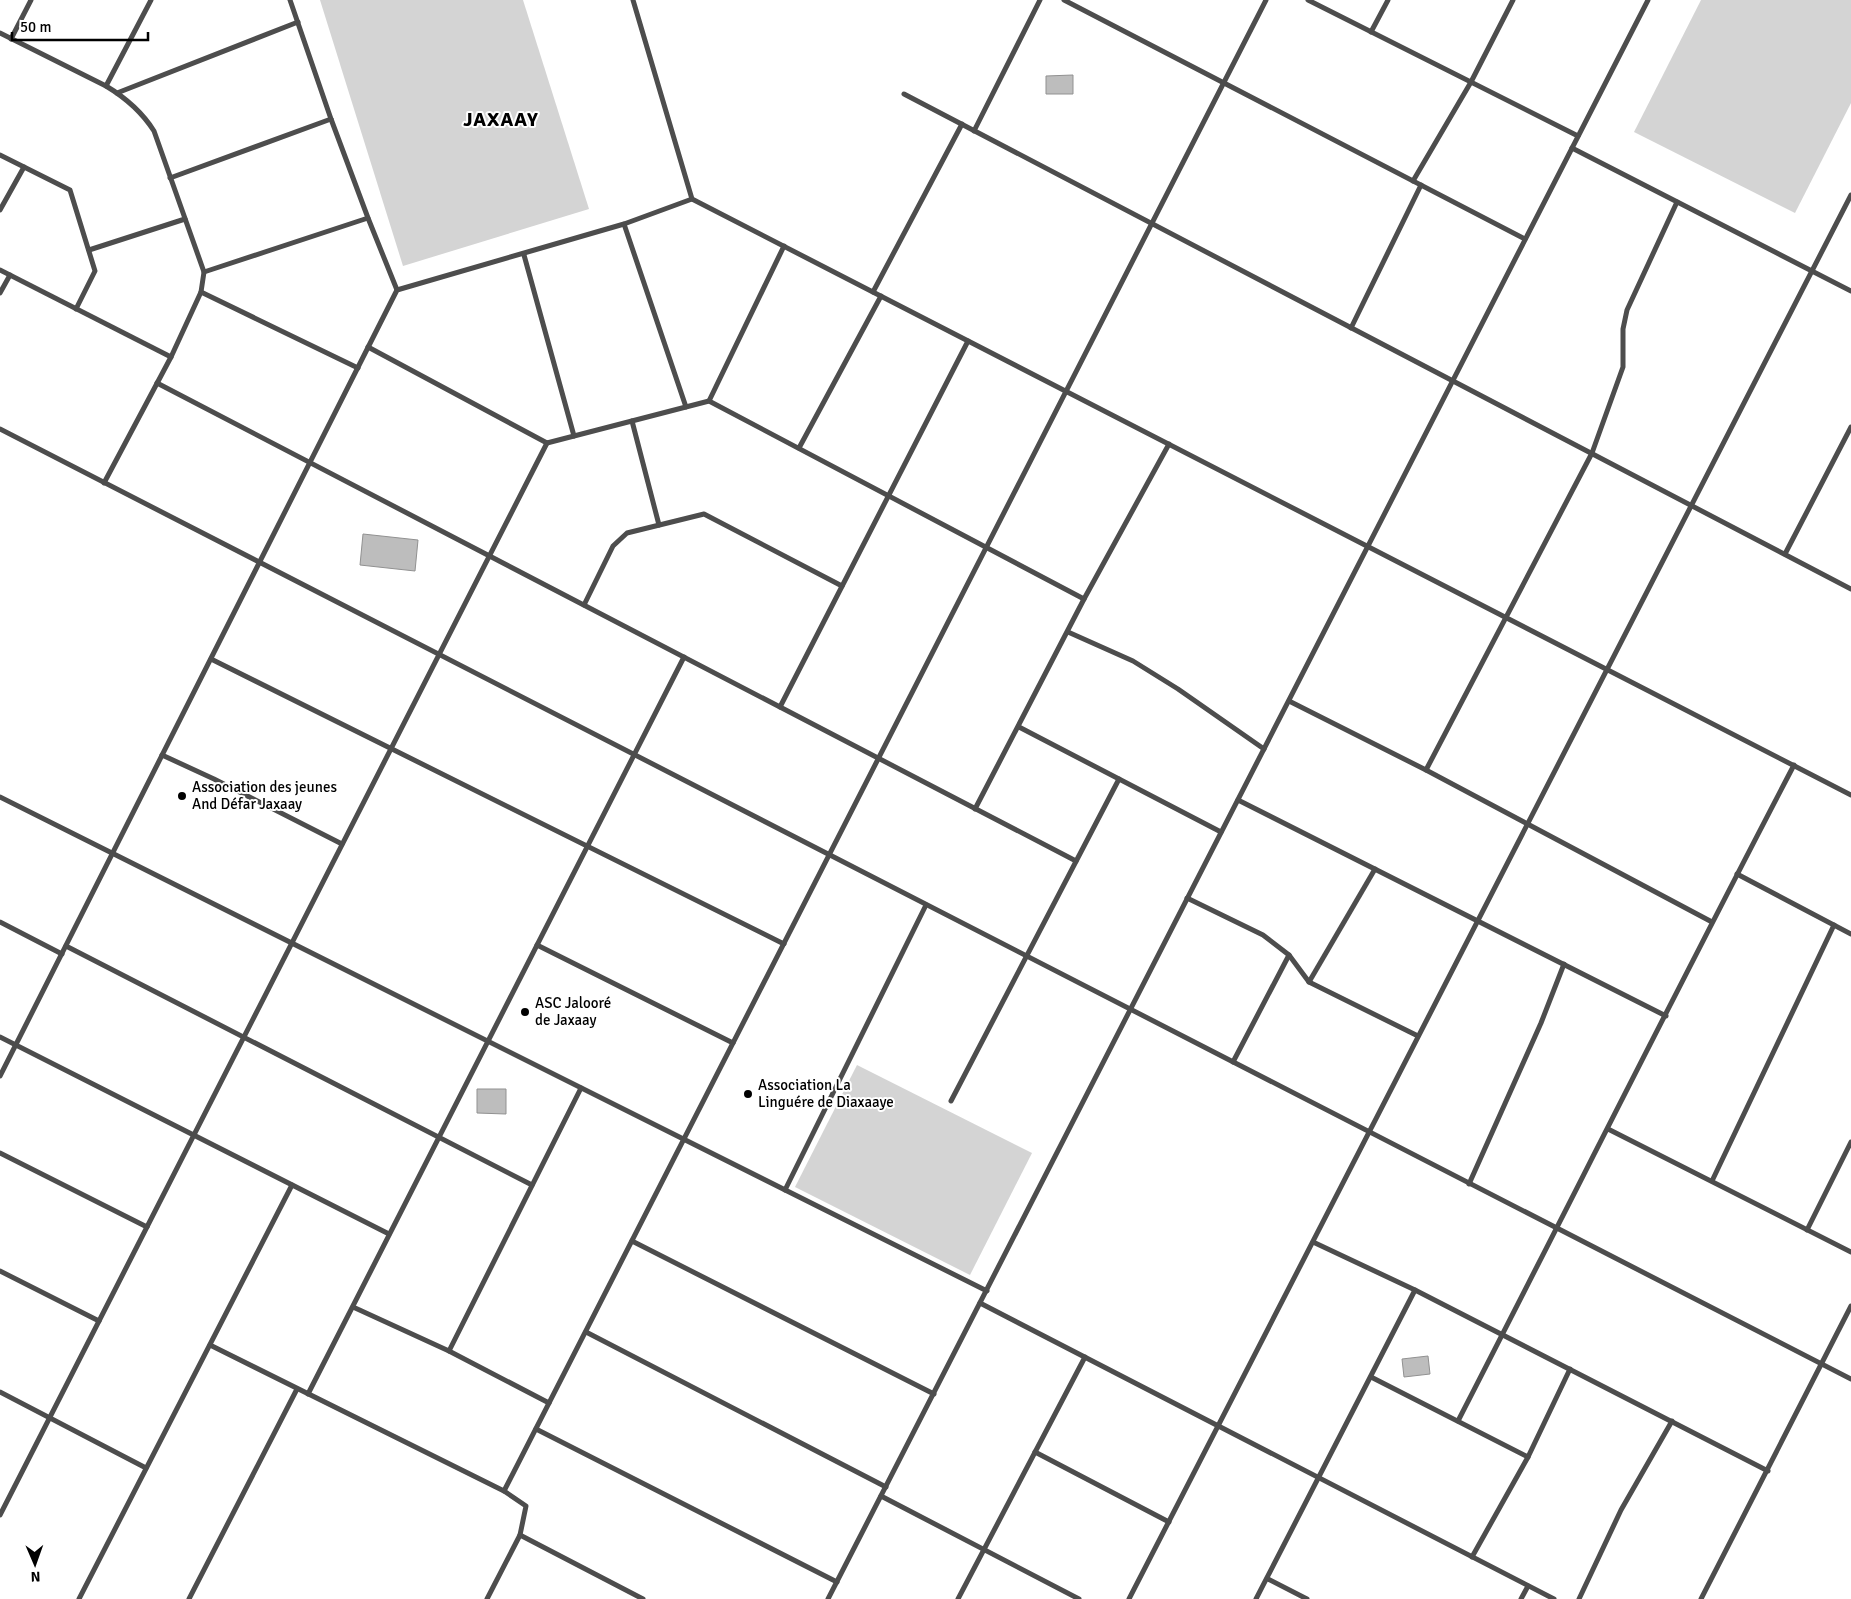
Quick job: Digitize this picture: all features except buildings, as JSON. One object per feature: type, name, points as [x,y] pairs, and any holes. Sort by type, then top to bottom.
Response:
[{"type":"street","points":[[11,39],[31,0]]},
{"type":"street","points":[[106,86],[151,0]]},
{"type":"street","points":[[290,0],[331,119],[397,290]]},
{"type":"street","points":[[633,0],[692,199],[1851,795]]},
{"type":"street","points":[[974,131],[1040,0]]},
{"type":"street","points":[[1064,0],[1525,239]]},
{"type":"street","points":[[504,1492],[1266,0]]},
{"type":"street","points":[[1308,0],[1578,136]]},
{"type":"street","points":[[1371,32],[1388,0]]},
{"type":"street","points":[[1413,181],[1471,82],[1513,0]]},
{"type":"street","points":[[828,1599],[1648,0]]},
{"type":"street","points":[[117,92],[298,22]]},
{"type":"street","points":[[0,33],[117,92],[144,116],[154,131],[204,272],[201,292],[171,357],[104,483]]},
{"type":"street","points":[[904,94],[1851,589]]},
{"type":"street","points":[[170,178],[331,119]]},
{"type":"street","points":[[872,292],[962,124]]},
{"type":"street","points":[[1572,148],[1851,291]]},
{"type":"street","points":[[0,155],[70,190],[95,271],[76,309]]},
{"type":"street","points":[[0,210],[24,167]]},
{"type":"street","points":[[1351,328],[1421,185]]},
{"type":"street","points":[[1129,1599],[1851,195]]},
{"type":"street","points":[[0,1076],[397,290],[524,255],[624,224],[692,199]]},
{"type":"street","points":[[1426,770],[1592,454],[1623,368],[1624,329],[1627,310],[1677,202]]},
{"type":"street","points":[[204,272],[368,218]]},
{"type":"street","points":[[89,250],[185,219]]},
{"type":"street","points":[[624,224],[686,407]]},
{"type":"street","points":[[709,401],[784,246]]},
{"type":"street","points":[[524,255],[574,436]]},
{"type":"street","points":[[0,270],[171,357]]},
{"type":"street","points":[[0,293],[10,275]]},
{"type":"street","points":[[201,292],[358,368]]},
{"type":"street","points":[[799,448],[881,296]]},
{"type":"street","points":[[780,707],[968,341]]},
{"type":"street","points":[[368,348],[546,443],[709,401],[1084,599]]},
{"type":"street","points":[[157,384],[1076,861]]},
{"type":"street","points":[[632,421],[659,525]]},
{"type":"street","points":[[1785,554],[1851,427]]},
{"type":"street","points":[[0,430],[1851,1379]]},
{"type":"street","points":[[0,1515],[546,443]]},
{"type":"street","points":[[975,808],[1019,727],[1084,599],[1169,444]]},
{"type":"street","points":[[584,605],[613,546],[627,533],[704,514],[842,586]]},
{"type":"street","points":[[1068,632],[1133,661],[1178,688],[1264,749]]},
{"type":"street","points":[[308,1394],[684,657]]},
{"type":"street","points":[[211,659],[784,944]]},
{"type":"street","points":[[1289,701],[1426,770],[1712,922]]},
{"type":"street","points":[[1019,727],[1221,832]]},
{"type":"street","points":[[162,755],[342,844]]},
{"type":"street","points":[[1458,1421],[1666,1016],[1712,922],[1794,766]]},
{"type":"street","points":[[952,1101],[1119,779]]},
{"type":"street","points":[[0,797],[986,1291]]},
{"type":"street","points":[[1238,800],[1666,1016]]},
{"type":"street","points":[[1309,982],[1375,869]]},
{"type":"street","points":[[1737,874],[1851,934]]},
{"type":"street","points":[[1187,898],[1263,935],[1288,955],[1309,982],[1418,1036]]},
{"type":"street","points":[[785,1190],[926,905]]},
{"type":"street","points":[[0,922],[62,954]]},
{"type":"street","points":[[1712,1181],[1834,926]]},
{"type":"street","points":[[537,944],[733,1043]]},
{"type":"street","points":[[66,946],[532,1185]]},
{"type":"street","points":[[1233,1062],[1288,955]]},
{"type":"street","points":[[1469,1184],[1541,1023],[1564,964]]},
{"type":"street","points":[[0,1037],[389,1234]]},
{"type":"street","points":[[449,1351],[581,1088]]},
{"type":"street","points":[[1608,1129],[1851,1252]]},
{"type":"street","points":[[1807,1230],[1851,1142]]},
{"type":"street","points":[[0,1153],[147,1227]]},
{"type":"street","points":[[79,1599],[292,1185]]},
{"type":"street","points":[[632,1241],[934,1394]]},
{"type":"street","points":[[1313,1242],[1415,1290],[1768,1470]]},
{"type":"street","points":[[0,1271],[99,1321]]},
{"type":"street","points":[[1256,1599],[1268,1579],[1415,1290]]},
{"type":"street","points":[[980,1303],[1554,1599]]},
{"type":"street","points":[[1701,1599],[1851,1306]]},
{"type":"street","points":[[353,1307],[449,1351],[549,1403]]},
{"type":"street","points":[[586,1332],[886,1487]]},
{"type":"street","points":[[210,1345],[504,1492],[526,1506],[520,1535],[488,1599]]},
{"type":"street","points":[[958,1599],[1085,1357]]},
{"type":"street","points":[[1472,1557],[1528,1457],[1570,1369]]},
{"type":"street","points":[[1371,1377],[1528,1457]]},
{"type":"street","points":[[189,1599],[298,1388]]},
{"type":"street","points":[[0,1392],[146,1468]]},
{"type":"street","points":[[1579,1599],[1621,1510],[1672,1421]]},
{"type":"street","points":[[536,1429],[837,1582]]},
{"type":"street","points":[[1035,1452],[1169,1522]]},
{"type":"street","points":[[881,1496],[1079,1599]]},
{"type":"street","points":[[520,1535],[644,1599]]},
{"type":"street","points":[[1268,1579],[1307,1599]]},
{"type":"street","points":[[1521,1599],[1528,1586]]},
{"type":"shaded area","points":[[320,0],[523,0],[589,209],[403,266]]},
{"type":"shaded area","points":[[1701,0],[1851,0],[1851,103],[1795,213],[1634,132]]},
{"type":"shaded area","points":[[857,1065],[1032,1153],[970,1275],[795,1187]]},
{"type":"place","name":"Association des jeunes And Défar Jaxaay","points":[[182,796]]},
{"type":"place","name":"ASC Jalooré de Jaxaay","points":[[525,1012]]},
{"type":"place","name":"Association La Linguére de Diaxaaye","points":[[748,1094]]},
{"type":"district","name":"JAXAAY","points":[[501,119]]}]
